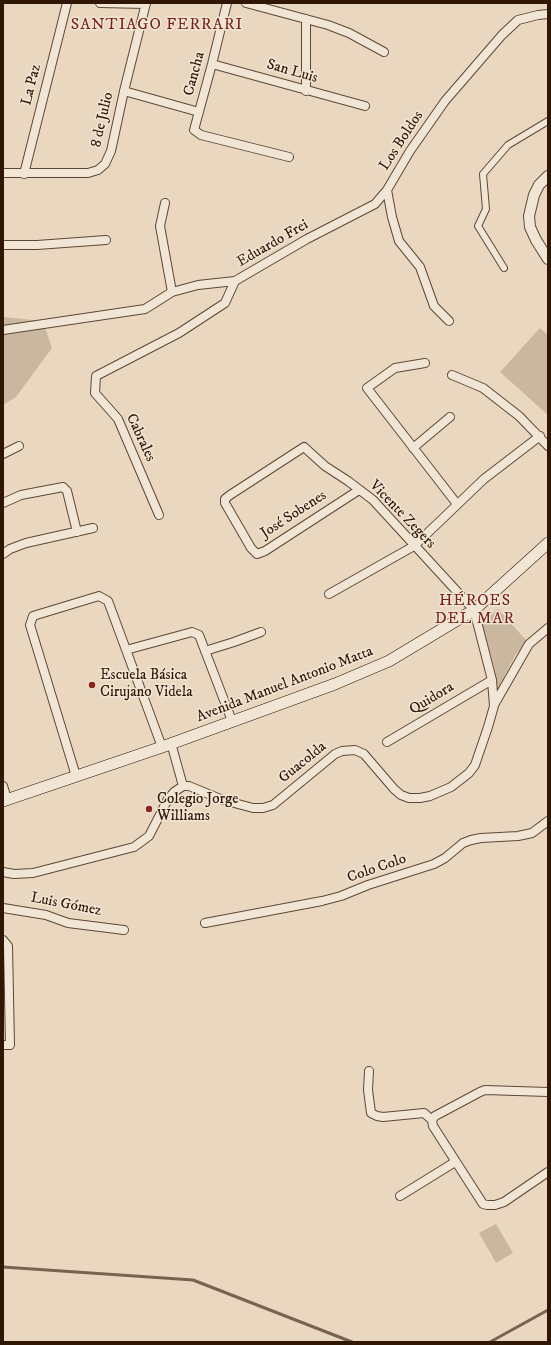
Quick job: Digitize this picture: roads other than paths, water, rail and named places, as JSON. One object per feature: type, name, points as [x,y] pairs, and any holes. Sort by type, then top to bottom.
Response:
[{"type":"main road","name":"Avenida Manuel Antonio Matta","points":[[5,800],[167,745],[335,684],[389,661],[474,610],[548,543]]},
{"type":"street","name":"La Paz","points":[[24,174],[67,3]]},
{"type":"street","points":[[100,3],[146,4]]},
{"type":"street","name":"Cancha","points":[[227,3],[194,130],[201,135],[289,157]]},
{"type":"street","points":[[246,3],[328,25],[349,33],[384,52]]},
{"type":"street","name":"8 de Julio","points":[[3,173],[88,173],[98,170],[105,164],[111,151],[124,91],[146,4]]},
{"type":"street","name":"Los Boldos","points":[[449,321],[434,306],[420,267],[399,241],[392,217],[387,190],[410,150],[445,101],[502,35],[518,20],[548,14]]},
{"type":"street","points":[[306,19],[306,91]]},
{"type":"street","name":"San Luis","points":[[212,64],[365,106]]},
{"type":"street","points":[[124,91],[199,112]]},
{"type":"street","points":[[504,268],[478,226],[486,209],[483,174],[508,145],[548,121]]},
{"type":"street","points":[[548,176],[539,185],[534,195],[529,216],[530,227],[548,259]]},
{"type":"street","name":"Eduardo Frei","points":[[96,376],[179,333],[225,303],[235,281],[307,239],[375,204],[387,190]]},
{"type":"street","points":[[165,203],[160,226],[172,292]]},
{"type":"street","points":[[3,245],[37,245],[106,240]]},
{"type":"street","points":[[3,330],[145,309],[172,292],[198,285],[235,281]]},
{"type":"street","points":[[425,363],[395,368],[367,388],[457,504]]},
{"type":"street","points":[[452,375],[483,388],[519,416],[548,446]]},
{"type":"street","name":"Cabrales","points":[[96,376],[95,393],[118,419],[159,515]]},
{"type":"street","points":[[413,448],[450,417]]},
{"type":"street","points":[[329,594],[414,546],[484,479],[540,436]]},
{"type":"street","points":[[3,454],[19,446]]},
{"type":"street","name":"José Sobenes","points":[[304,447],[230,495],[225,500],[227,507],[253,552],[257,554],[265,551],[359,490]]},
{"type":"street","name":"Vicente Zegers","points":[[304,447],[325,466],[373,500],[474,610]]},
{"type":"street","points":[[3,503],[21,495],[63,487],[67,491],[77,532]]},
{"type":"street","points":[[3,554],[10,549],[26,543],[93,528]]},
{"type":"street","points":[[3,872],[14,874],[33,874],[134,847],[149,836],[168,799],[174,792],[183,786],[126,650],[108,601],[99,596],[34,616],[30,625],[76,776]]},
{"type":"street","name":"Guacolda","points":[[474,610],[492,680],[494,706]]},
{"type":"street","name":"Guacolda","points":[[183,786],[189,786],[223,800],[253,808],[263,808],[273,805],[282,799],[335,754],[348,750],[356,750],[364,754],[401,795],[409,798],[420,798],[430,796],[451,787],[469,773],[475,765],[494,706],[529,644],[548,628]]},
{"type":"street","points":[[126,650],[192,632],[199,635],[232,721]]},
{"type":"street","points":[[205,651],[261,632]]},
{"type":"street","name":"Quidora","points":[[387,742],[492,680]]},
{"type":"street","points":[[3,786],[5,800]]},
{"type":"street","name":"Colo Colo","points":[[205,923],[322,901],[341,896],[368,885],[434,864],[445,858],[463,843],[471,840],[518,836],[532,832],[548,821]]},
{"type":"street","name":"Luis Gómez","points":[[3,908],[46,915],[68,923],[124,930]]},
{"type":"street","points":[[3,940],[8,946],[10,1045],[3,1045]]},
{"type":"street","points":[[369,1072],[368,1090],[372,1113],[376,1116],[384,1117],[424,1113],[432,1120],[433,1126],[479,1200],[483,1204],[495,1205],[504,1202],[548,1172]]},
{"type":"street","points":[[432,1120],[435,1116],[485,1090],[548,1092]]},
{"type":"street","points":[[400,1196],[455,1162]]},
{"type":"waterway","points":[[3,1267],[193,1280],[352,1342]]},
{"type":"waterway","points":[[490,1342],[548,1310]]},
{"type":"place","name":"Escuela Básica Cirujano Videla","points":[[92,685]]},
{"type":"place","name":"Colegio Jorge Williams","points":[[149,809]]},
{"type":"district","name":"SANTIAGO FERRARI","points":[[157,26]]},
{"type":"district","name":"HÉROES DEL MAR","points":[[475,611]]}]
